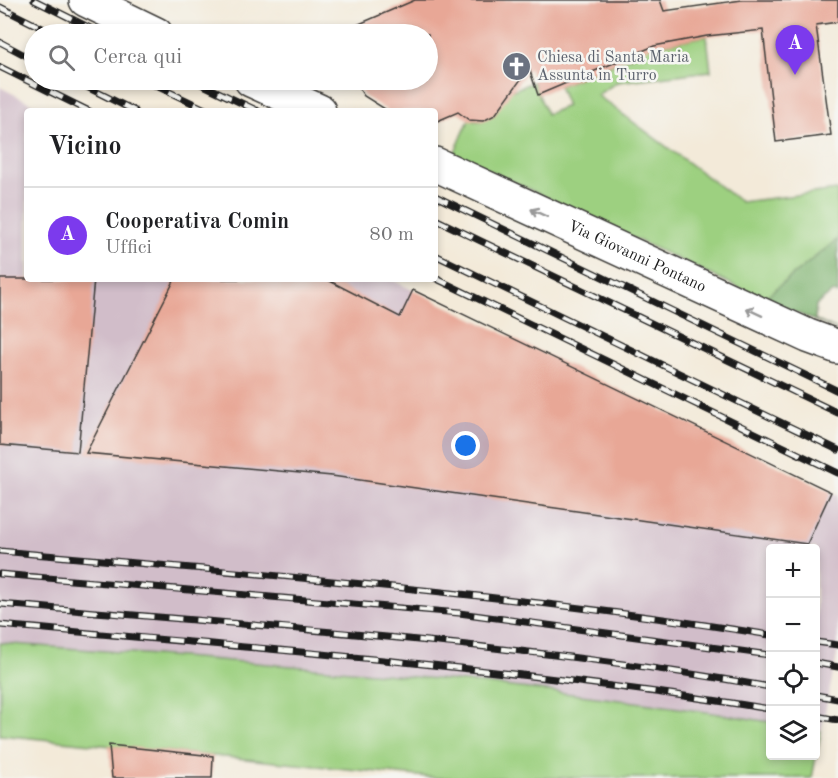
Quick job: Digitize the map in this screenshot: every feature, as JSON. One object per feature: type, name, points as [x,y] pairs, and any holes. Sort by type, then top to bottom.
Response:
[{"type":"street","points":[[86,0],[135,24]]},
{"type":"street","points":[[273,90],[312,108]]},
{"type":"street","name":"Via Giovanni Pontano","points":[[438,165],[807,336],[838,347]]},
{"type":"shaded area","points":[[0,87],[40,108],[24,108],[24,282],[396,282],[838,496],[838,650],[821,731],[820,544],[766,544],[766,721],[676,707],[256,663],[0,643]]},
{"type":"green space","points":[[651,25],[658,45],[707,36],[711,71],[617,82],[597,95],[741,202],[837,190],[838,239],[763,299],[454,154],[469,120],[483,121],[493,116],[499,108],[501,95],[533,82],[547,114],[567,106],[559,86],[632,56]]},
{"type":"green space","points":[[838,239],[838,294],[833,292],[816,305],[815,320],[837,330],[763,299]]},
{"type":"green space","points":[[0,643],[386,674],[675,707],[766,721],[766,760],[815,760],[812,778],[439,778],[0,735]]},
{"type":"building","name":"Chiesa di Santa Maria Assunta in Turro","points":[[415,0],[660,0],[664,11],[742,0],[838,0],[838,22],[816,25],[831,135],[776,142],[763,30],[707,36],[654,46],[538,95],[529,68],[495,115],[483,121],[469,120],[458,112],[438,121],[438,108],[383,108],[364,96],[360,90],[438,90],[438,24],[359,24]]},
{"type":"building","points":[[0,279],[24,279],[24,282],[94,282],[78,452],[0,445]]},
{"type":"building","points":[[173,282],[332,282],[400,317],[413,290],[831,492],[807,544],[332,476],[86,453]]},
{"type":"building","points":[[109,745],[213,756],[212,778],[112,778]]},
{"type":"railway","points":[[34,0],[82,24]]},
{"type":"railway","points":[[0,7],[34,24]]},
{"type":"railway","points":[[0,42],[24,55]]},
{"type":"railway","points":[[0,67],[24,79]]},
{"type":"railway","points":[[47,90],[83,108]]},
{"type":"railway","points":[[93,90],[129,108]]},
{"type":"railway","points":[[165,90],[203,108]]},
{"type":"railway","points":[[214,90],[252,108]]},
{"type":"railway","points":[[438,197],[838,391]]},
{"type":"railway","points":[[438,220],[838,413]]},
{"type":"railway","points":[[438,256],[838,450]]},
{"type":"railway","points":[[438,279],[838,473]]},
{"type":"railway","points":[[0,551],[482,596],[766,634]]},
{"type":"railway","points":[[0,574],[459,613],[766,654]]},
{"type":"railway","points":[[0,604],[290,628],[483,647],[675,671],[766,686]]},
{"type":"railway","points":[[0,625],[482,670],[766,708]]},
{"type":"railway","points":[[820,643],[838,645]]},
{"type":"railway","points":[[820,664],[838,667]]},
{"type":"railway","points":[[820,696],[838,699]]},
{"type":"railway","points":[[820,717],[838,720]]},
{"type":"place","name":"Chiesa di Santa Maria Assunta in Turro","points":[[516,67]]},
{"type":"place","name":"Cooperativa Comin","points":[[795,75]]}]
